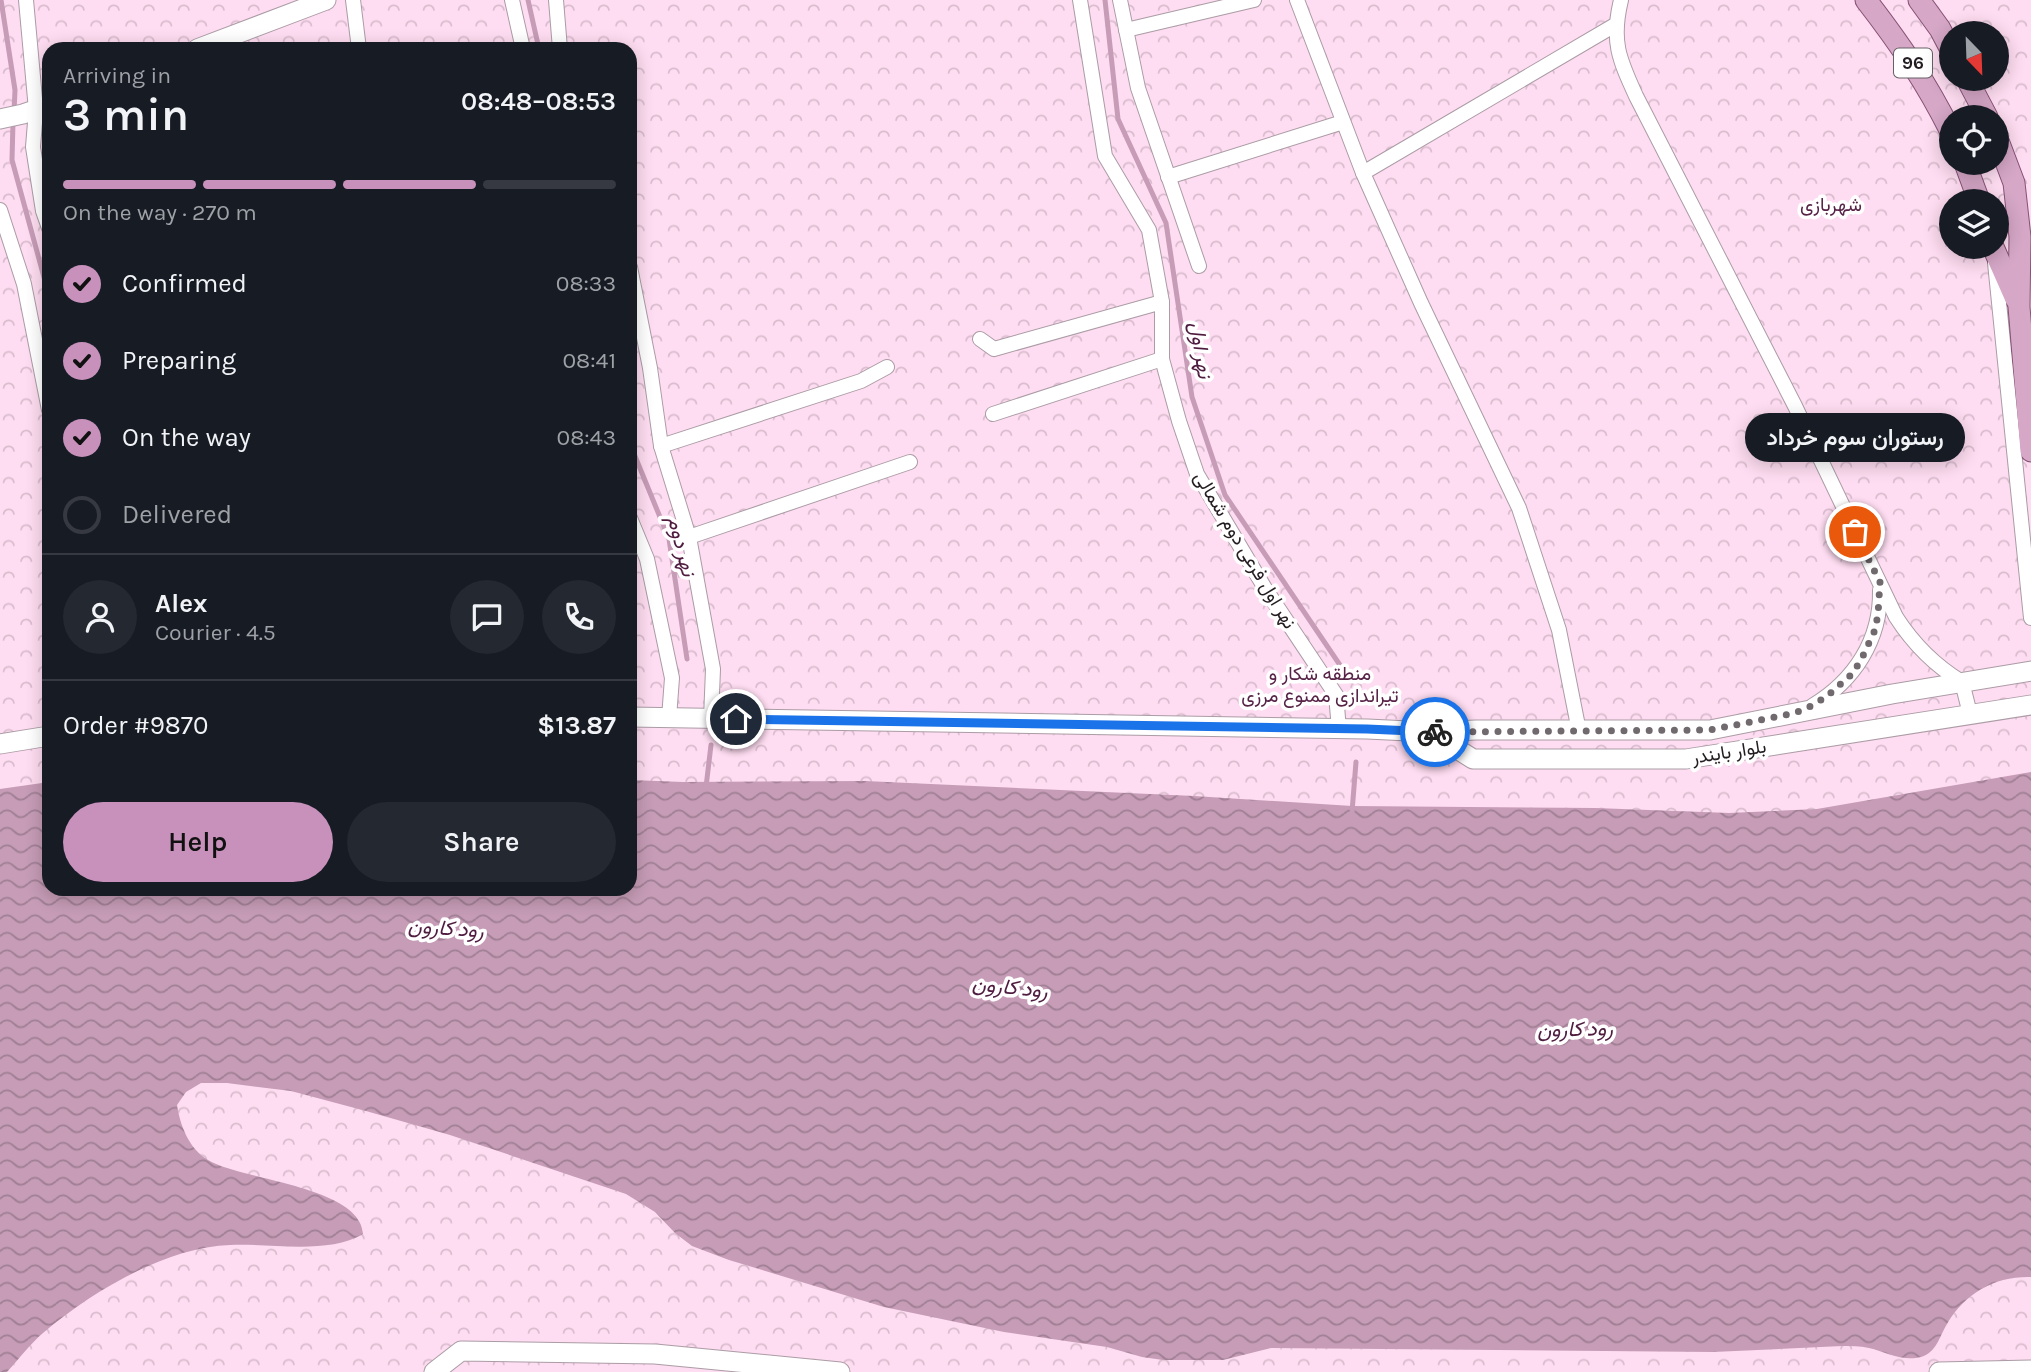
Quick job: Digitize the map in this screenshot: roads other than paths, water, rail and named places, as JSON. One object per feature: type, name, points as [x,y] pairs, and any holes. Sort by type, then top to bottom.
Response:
[{"type":"main road","name":"96","points":[[1866,0],[1906,51],[1939,107]]},
{"type":"main road","name":"96","points":[[1919,0],[1939,28]]},
{"type":"main road","points":[[2009,170],[2014,183],[2020,237],[2019,307],[2031,451]]},
{"type":"main road","points":[[1998,259],[2019,307]]},
{"type":"street","points":[[26,0],[36,110],[33,147],[42,205]]},
{"type":"street","points":[[215,42],[326,0]]},
{"type":"street","points":[[353,0],[358,42]]},
{"type":"street","points":[[512,0],[521,42]]},
{"type":"street","points":[[556,0],[559,42]]},
{"type":"street","name":"نهر اول فرعی دوم شمالی","points":[[1080,0],[1105,156],[1149,230],[1162,302],[1162,359],[1197,474],[1266,590],[1336,695],[1339,729]]},
{"type":"street","points":[[1120,0],[1138,89],[1199,266]]},
{"type":"street","points":[[1126,30],[1254,0]]},
{"type":"street","points":[[1297,0],[1363,173],[1519,508],[1559,630],[1579,731]]},
{"type":"street","points":[[1621,0],[1615,25],[1621,63],[1636,96],[1795,406],[1896,617],[1919,649],[1962,682],[1970,714]]},
{"type":"street","points":[[1363,173],[1615,25]]},
{"type":"street","points":[[2,119],[36,110]]},
{"type":"street","points":[[1168,177],[1343,122]]},
{"type":"street","points":[[2014,183],[2031,235]]},
{"type":"street","points":[[0,210],[24,284],[42,375]]},
{"type":"street","points":[[1994,259],[2031,618]]},
{"type":"street","points":[[637,302],[650,368],[660,446],[689,537],[713,669],[711,719]]},
{"type":"street","points":[[980,339],[995,349],[1162,302]]},
{"type":"street","points":[[993,414],[1162,359]]},
{"type":"street","points":[[660,446],[861,381],[887,367]]},
{"type":"street","points":[[689,537],[910,461]]},
{"type":"street","points":[[637,535],[647,559],[671,678],[669,718]]},
{"type":"street","points":[[1795,713],[1833,692],[1852,674],[1877,622],[1880,582]]},
{"type":"street","name":"بلوار بایندر","points":[[637,717],[1430,732],[1710,730],[2031,670]]},
{"type":"street","name":"بلوار بایندر","points":[[1430,732],[1473,759],[1686,759],[2031,705]]},
{"type":"street","points":[[0,744],[42,737]]},
{"type":"street","points":[[434,1372],[461,1351],[655,1354],[840,1372]]},
{"type":"street","points":[[1940,1372],[2031,1370]]},
{"type":"water","name":"رود کارون","points":[[2031,772],[2031,1277],[1993,1283],[1972,1295],[1954,1313],[1931,1352],[1921,1357],[1901,1357],[1866,1347],[1842,1346],[1713,1352],[1271,1348],[1223,1360],[1163,1360],[1142,1357],[1107,1347],[1004,1332],[884,1307],[729,1260],[692,1246],[655,1212],[626,1194],[450,1135],[291,1091],[227,1083],[201,1083],[186,1092],[177,1105],[186,1136],[201,1155],[224,1167],[322,1195],[342,1205],[357,1218],[363,1234],[349,1240],[316,1246],[230,1245],[206,1248],[155,1263],[130,1274],[83,1302],[38,1337],[7,1372],[0,1372],[0,789],[42,783],[42,896],[637,896],[637,780],[865,781],[1352,806],[1595,808],[1729,813],[1817,809]]},
{"type":"waterway","points":[[1,0],[15,90],[14,112]]},
{"type":"waterway","name":"نهر دوم","points":[[528,0],[537,42]]},
{"type":"waterway","name":"نهر اول","points":[[1105,0],[1118,119],[1166,223],[1192,397],[1225,495],[1346,674]]},
{"type":"waterway","points":[[13,122],[12,160],[42,270]]},
{"type":"waterway","name":"نهر دوم","points":[[637,461],[669,539],[687,659]]},
{"type":"waterway","points":[[706,787],[711,745]]},
{"type":"waterway","points":[[1352,812],[1356,762]]},
{"type":"place","name":"رستوران سوم خرداد","points":[[1855,532]]},
{"type":"park label","name":"شهربازی","points":[[1831,205]]},
{"type":"park label","name":"منطقه شکار و تیراندازی ممنوع مرزی","points":[[1320,685]]}]
